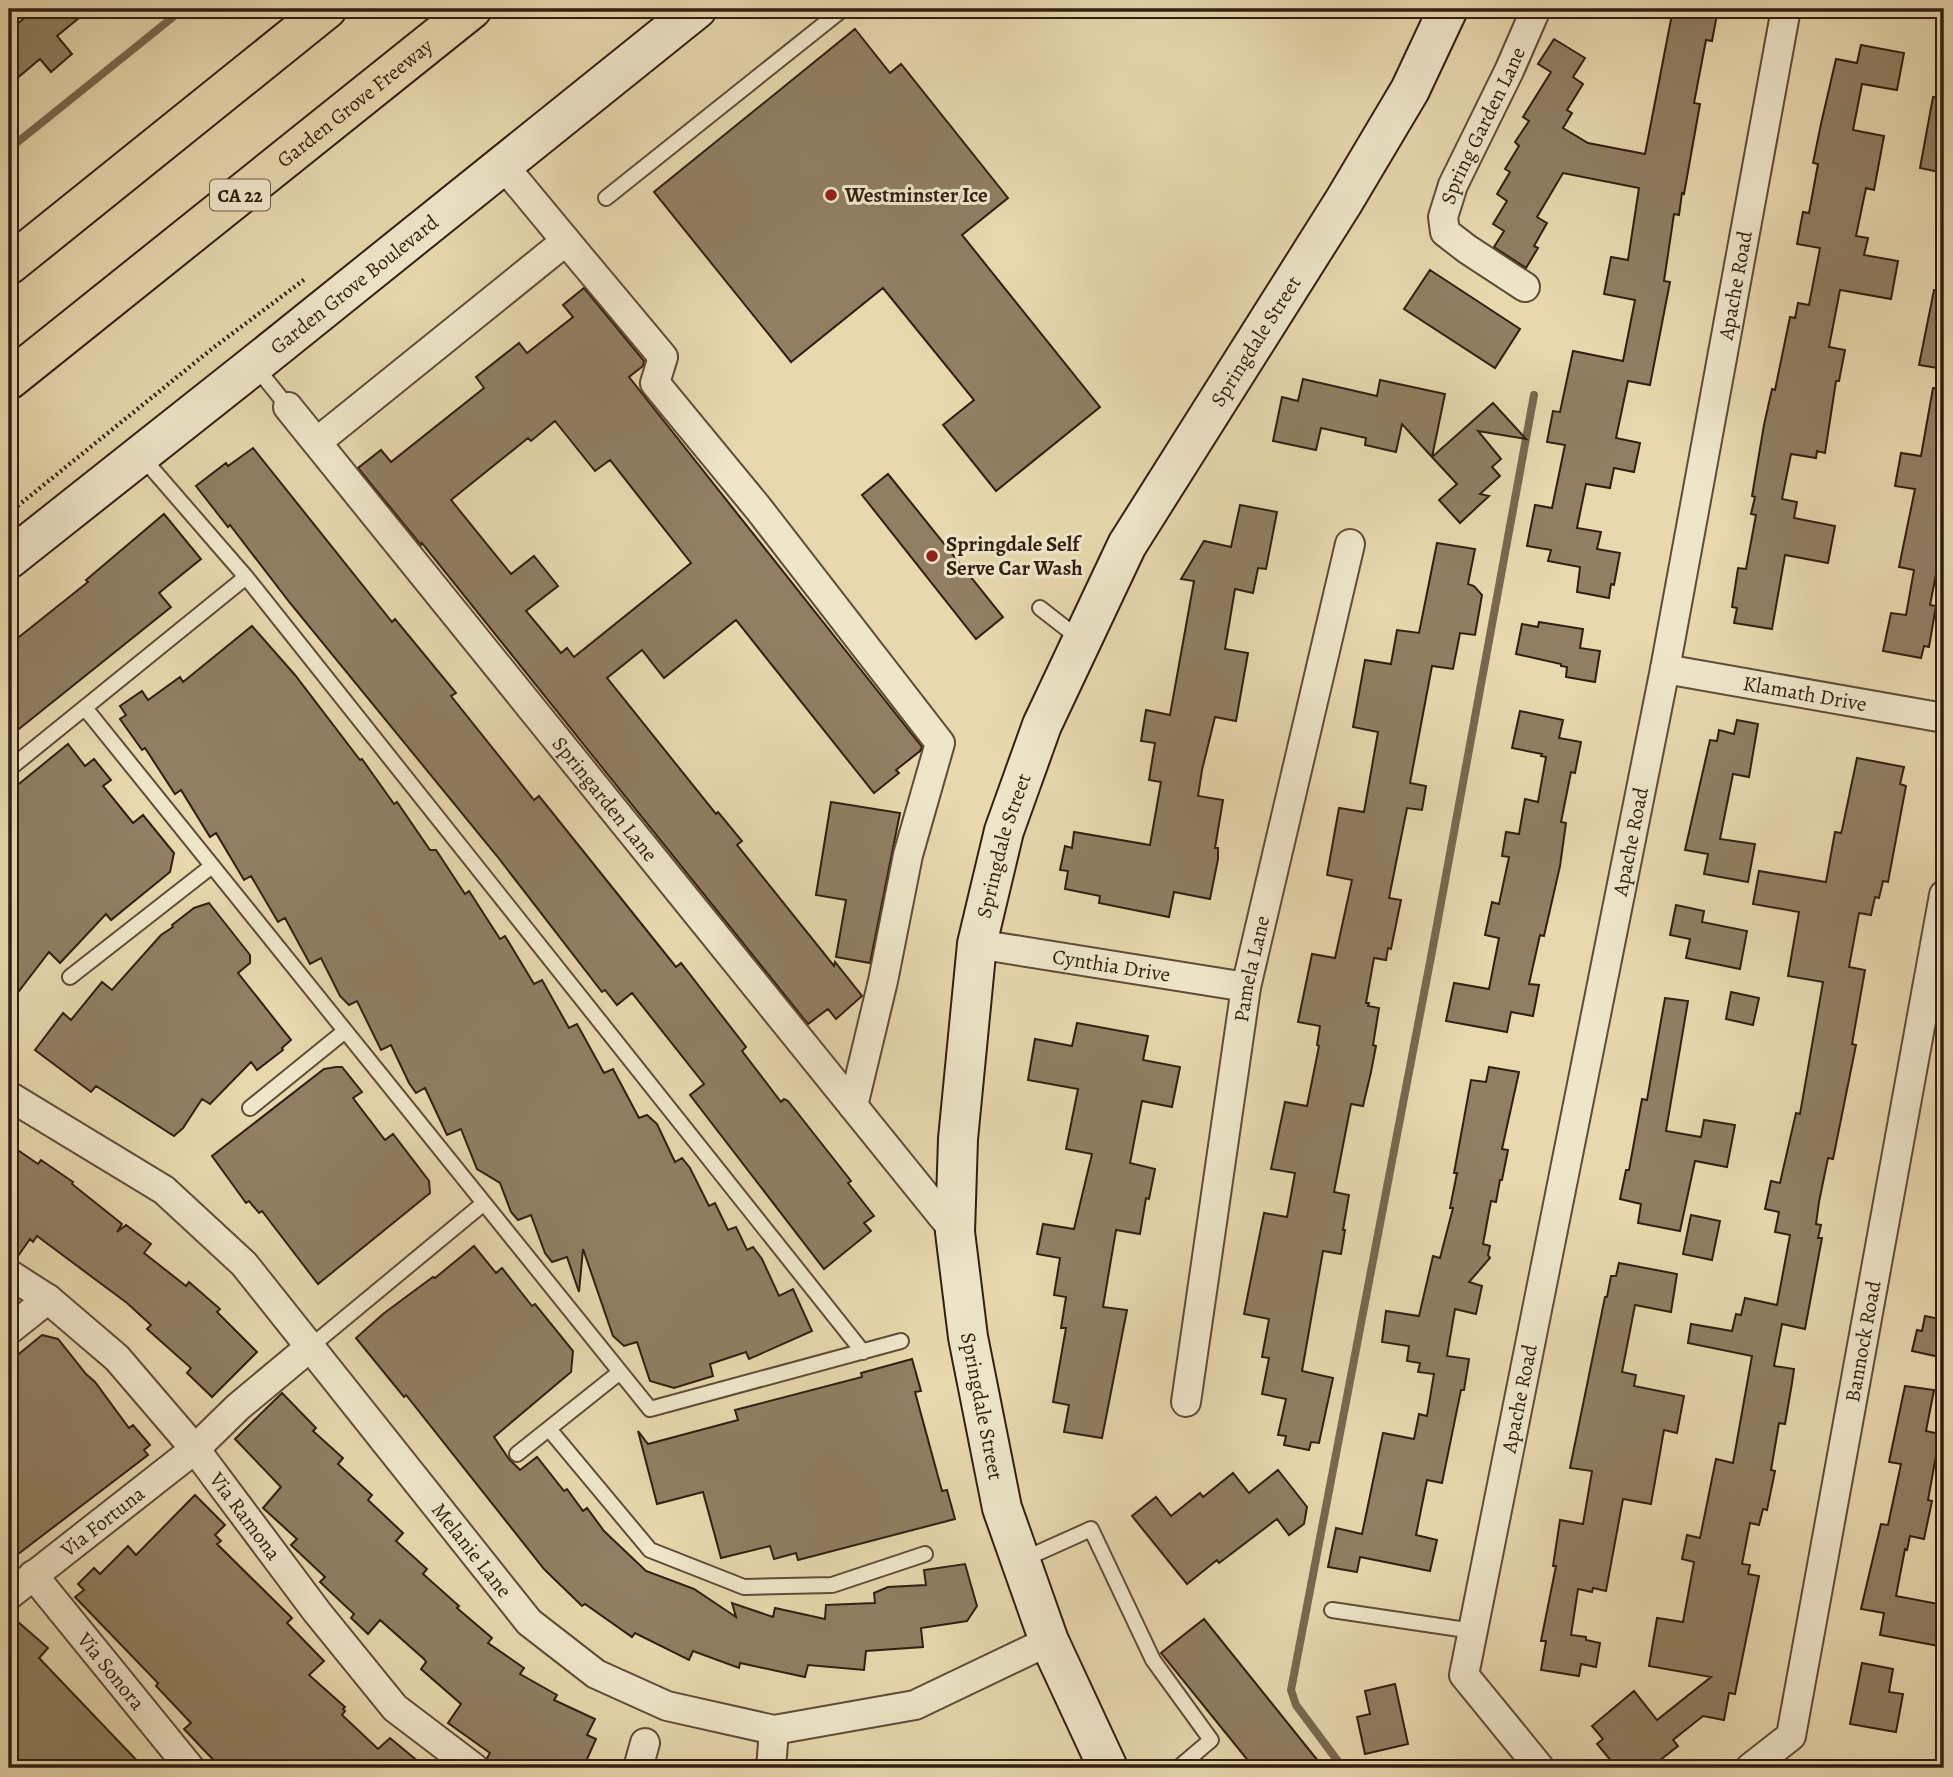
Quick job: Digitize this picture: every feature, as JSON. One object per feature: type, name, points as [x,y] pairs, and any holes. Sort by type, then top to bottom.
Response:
[{"type":"highway","points":[[9,265],[327,9]]},
{"type":"highway","name":"Garden Grove Freeway","points":[[9,380],[472,9]]},
{"type":"main road","name":"Garden Grove Boulevard","points":[[9,559],[697,9]]},
{"type":"main road","name":"Springdale Street","points":[[1108,1768],[1049,1641],[1002,1508],[968,1337],[955,1232],[958,1139],[977,944],[1004,831],[1042,725],[1127,545],[1344,201],[1410,90],[1448,9]]},
{"type":"street","name":"Spring Garden Lane","points":[[1525,287],[1445,232],[1443,217],[1453,185],[1536,9]]},
{"type":"street","name":"Apache Road","points":[[1540,1768],[1464,1675],[1665,669],[1786,9]]},
{"type":"street","points":[[503,164],[663,357],[656,383],[758,508],[940,743],[908,855],[883,981],[853,1106]]},
{"type":"street","points":[[317,442],[566,241]]},
{"type":"street","name":"Springarden Lane","points":[[288,407],[955,1232]]},
{"type":"street","name":"Pamela Lane","points":[[1186,1402],[1246,987],[1350,544]]},
{"type":"street","name":"Klamath Drive","points":[[1665,669],[1944,719]]},
{"type":"street","name":"Bannock Road","points":[[1750,1768],[1791,1736],[1944,895]]},
{"type":"street","name":"Cynthia Drive","points":[[977,944],[1246,987]]},
{"type":"street","name":"Melanie Lane","points":[[9,1096],[164,1189],[244,1264],[529,1622],[596,1674],[667,1706],[774,1730],[915,1705],[1049,1641]]},
{"type":"street","name":"Via Ramona","points":[[9,1274],[48,1299],[117,1358],[195,1449],[317,1612],[395,1708],[474,1768]]},
{"type":"street","points":[[9,1330],[48,1299]]},
{"type":"street","name":"Via Fortuna","points":[[9,1595],[195,1449],[238,1407],[310,1347]]},
{"type":"street","name":"Via Sonora","points":[[33,1575],[190,1768]]},
{"type":"street","points":[[771,1768],[774,1730]]},
{"type":"lane","points":[[606,198],[844,9]]},
{"type":"lane","name":"Springarden Lane","points":[[254,365],[288,407]]},
{"type":"lane","points":[[140,455],[246,578],[863,1352]]},
{"type":"lane","points":[[9,769],[246,578]]},
{"type":"lane","points":[[1040,608],[1082,641]]},
{"type":"lane","points":[[85,708],[650,1409],[901,1341]]},
{"type":"lane","points":[[70,977],[212,866]]},
{"type":"lane","points":[[250,1108],[345,1031]]},
{"type":"lane","points":[[310,1347],[484,1203]]},
{"type":"lane","points":[[517,1454],[620,1372]]},
{"type":"lane","points":[[549,1429],[650,1550],[744,1587],[832,1584],[925,1554]]},
{"type":"lane","points":[[1021,1560],[1091,1529],[1153,1660],[1211,1740],[1178,1768]]},
{"type":"lane","points":[[1332,1610],[1473,1631]]},
{"type":"building","points":[[35,9],[90,9],[57,36],[72,54],[51,72],[40,59],[9,85],[9,31]]},
{"type":"building","points":[[1673,9],[1718,9],[1712,41],[1706,40],[1694,103],[1700,104],[1684,194],[1682,193],[1679,215],[1674,214],[1664,281],[1670,282],[1650,385],[1628,381],[1616,438],[1640,443],[1634,472],[1614,468],[1610,488],[1586,484],[1577,528],[1601,532],[1597,549],[1620,553],[1609,598],[1577,592],[1580,567],[1548,561],[1551,550],[1527,546],[1535,505],[1552,508],[1565,445],[1547,442],[1553,411],[1560,412],[1573,351],[1623,361],[1635,300],[1604,294],[1611,257],[1628,260],[1639,188],[1563,173],[1537,217],[1547,223],[1534,246],[1538,248],[1526,268],[1494,247],[1504,231],[1493,224],[1507,201],[1497,194],[1510,172],[1505,169],[1519,146],[1515,142],[1529,121],[1523,117],[1551,72],[1538,64],[1554,39],[1585,58],[1573,77],[1583,84],[1567,110],[1572,113],[1563,128],[1588,143],[1645,154]]},
{"type":"building","name":"Westminster Ice","points":[[855,29],[890,73],[901,64],[1008,198],[962,235],[1100,407],[996,491],[943,425],[974,400],[883,288],[791,362],[654,192]]},
{"type":"building","points":[[1861,45],[1904,53],[1897,90],[1862,84],[1853,130],[1884,136],[1874,190],[1866,188],[1856,236],[1868,238],[1864,255],[1898,261],[1891,299],[1840,290],[1829,347],[1845,350],[1839,381],[1836,381],[1825,453],[1817,451],[1816,458],[1791,454],[1782,499],[1797,502],[1794,518],[1835,526],[1828,563],[1785,555],[1772,629],[1734,623],[1737,608],[1732,607],[1738,568],[1746,569],[1756,515],[1751,514],[1755,497],[1752,496],[1772,389],[1775,390],[1790,317],[1795,318],[1798,303],[1809,305],[1820,248],[1797,244],[1803,212],[1809,213],[1818,164],[1813,163],[1821,124],[1836,59],[1857,63]]},
{"type":"building","points":[[1933,97],[1944,98],[1944,173],[1920,168]]},
{"type":"building","points":[[1430,270],[1520,329],[1495,368],[1404,309]]},
{"type":"building","points":[[584,288],[644,361],[643,366],[629,377],[922,747],[896,770],[899,773],[874,793],[736,620],[664,678],[642,650],[607,678],[716,814],[718,812],[742,841],[737,845],[834,966],[835,962],[862,996],[836,1019],[828,1009],[808,1024],[422,543],[421,545],[358,468],[381,450],[391,462],[484,388],[476,377],[519,343],[527,353],[573,317],[563,305]],"holes":[[[555,421],[595,471],[610,460],[691,563],[574,657],[567,648],[561,653],[526,611],[558,586],[534,556],[511,574],[451,500],[528,438],[531,441]]]},
{"type":"building","points":[[1934,290],[1944,291],[1944,369],[1919,365]]},
{"type":"building","points":[[1303,379],[1377,396],[1380,380],[1445,394],[1432,457],[1402,424],[1396,452],[1365,445],[1366,438],[1321,428],[1316,450],[1273,441],[1282,397],[1298,401]]},
{"type":"building","points":[[1933,388],[1944,389],[1944,560],[1939,559],[1930,605],[1936,606],[1929,647],[1924,646],[1921,658],[1883,651],[1891,613],[1906,615],[1914,570],[1899,567],[1915,489],[1895,486],[1901,453],[1921,456]]},
{"type":"building","points":[[1493,403],[1526,439],[1478,431],[1501,459],[1492,467],[1500,476],[1480,494],[1489,496],[1460,523],[1439,500],[1457,484],[1432,457]]},
{"type":"building","points":[[253,448],[392,622],[395,619],[456,693],[451,696],[534,800],[539,796],[676,967],[681,963],[746,1047],[742,1051],[781,1102],[784,1099],[788,1101],[851,1181],[848,1183],[874,1216],[864,1223],[871,1231],[824,1269],[690,1095],[704,1084],[632,993],[617,1005],[605,990],[602,992],[497,856],[196,486],[226,463],[228,466]]},
{"type":"building","name":"Springdale Self Serve Car Wash","points":[[888,474],[1003,617],[976,639],[862,495]]},
{"type":"building","points":[[1240,505],[1277,512],[1266,569],[1258,568],[1253,593],[1235,589],[1225,649],[1248,653],[1236,721],[1215,717],[1202,770],[1198,796],[1223,800],[1215,848],[1218,848],[1218,859],[1210,899],[1174,892],[1169,917],[1099,903],[1100,896],[1065,889],[1068,871],[1060,870],[1065,846],[1072,848],[1074,832],[1150,845],[1161,782],[1149,780],[1155,743],[1141,741],[1146,710],[1170,715],[1194,581],[1181,579],[1204,541],[1231,547]]},
{"type":"building","points":[[164,514],[201,559],[159,593],[171,607],[9,737],[9,645],[88,582],[86,580]]},
{"type":"building","points":[[1437,543],[1475,549],[1468,584],[1474,586],[1482,595],[1475,635],[1460,633],[1453,669],[1432,666],[1410,783],[1426,786],[1422,810],[1407,808],[1389,898],[1401,900],[1391,949],[1388,948],[1386,960],[1374,958],[1366,1003],[1379,1008],[1373,1045],[1376,1046],[1363,1106],[1351,1104],[1334,1192],[1349,1195],[1341,1254],[1323,1251],[1302,1371],[1333,1378],[1319,1443],[1311,1442],[1309,1450],[1284,1445],[1286,1436],[1278,1435],[1286,1399],[1262,1394],[1269,1358],[1262,1357],[1269,1319],[1244,1314],[1264,1213],[1287,1217],[1295,1173],[1271,1169],[1285,1102],[1307,1106],[1319,1046],[1320,1026],[1298,1022],[1312,954],[1335,958],[1352,880],[1327,875],[1339,808],[1364,812],[1378,732],[1353,727],[1365,660],[1391,664],[1397,630],[1419,633]]},
{"type":"building","points":[[1539,622],[1583,629],[1580,648],[1600,651],[1595,682],[1566,677],[1567,667],[1561,664],[1516,654],[1522,624],[1538,627]]},
{"type":"building","points":[[252,626],[295,675],[394,804],[397,802],[430,850],[436,850],[465,894],[469,891],[500,939],[505,936],[534,984],[542,980],[569,1028],[577,1024],[604,1073],[613,1069],[639,1118],[647,1115],[657,1124],[675,1162],[682,1158],[690,1168],[709,1206],[715,1203],[728,1230],[736,1227],[747,1250],[753,1247],[762,1259],[779,1296],[793,1289],[812,1331],[749,1359],[746,1352],[710,1364],[713,1376],[674,1388],[650,1381],[637,1342],[624,1346],[613,1336],[583,1249],[579,1292],[567,1257],[552,1262],[545,1253],[531,1215],[518,1220],[511,1212],[500,1183],[477,1169],[461,1129],[447,1135],[425,1088],[416,1093],[391,1045],[381,1050],[357,1001],[349,1005],[340,996],[321,958],[310,964],[285,918],[278,922],[251,876],[244,880],[216,833],[210,837],[181,790],[175,794],[145,748],[142,750],[120,719],[126,715],[120,706],[142,691],[148,700],[180,677],[183,682]]},
{"type":"building","points":[[1520,711],[1563,720],[1559,738],[1581,742],[1575,773],[1571,772],[1561,822],[1566,823],[1560,866],[1544,936],[1540,935],[1529,984],[1539,985],[1533,1016],[1511,1012],[1507,1032],[1446,1021],[1454,983],[1489,989],[1499,938],[1485,935],[1492,902],[1499,904],[1509,857],[1502,856],[1506,832],[1519,834],[1525,799],[1538,802],[1546,757],[1512,748]]},
{"type":"building","points":[[1737,720],[1758,724],[1749,777],[1733,774],[1720,839],[1755,844],[1748,882],[1704,874],[1708,854],[1685,850],[1710,740],[1717,741],[1719,730],[1734,734]]},
{"type":"building","points":[[68,744],[85,766],[94,759],[111,780],[103,786],[133,823],[143,815],[174,853],[170,872],[111,920],[106,914],[60,963],[49,952],[9,1004],[9,792]]},
{"type":"building","points":[[1857,758],[1904,767],[1900,784],[1906,786],[1888,882],[1883,881],[1879,898],[1875,897],[1871,915],[1859,913],[1849,967],[1865,970],[1852,1044],[1856,1045],[1833,1159],[1828,1158],[1819,1202],[1816,1224],[1821,1225],[1818,1238],[1822,1238],[1805,1329],[1782,1324],[1774,1366],[1794,1369],[1785,1424],[1779,1423],[1771,1470],[1775,1471],[1767,1510],[1763,1509],[1759,1525],[1750,1523],[1742,1564],[1750,1565],[1748,1574],[1759,1576],[1735,1694],[1729,1693],[1724,1720],[1703,1716],[1673,1740],[1678,1746],[1650,1768],[1617,1768],[1597,1744],[1603,1739],[1592,1726],[1634,1691],[1657,1720],[1711,1677],[1649,1666],[1657,1618],[1683,1622],[1694,1562],[1682,1559],[1687,1535],[1700,1538],[1716,1459],[1733,1463],[1752,1356],[1688,1343],[1691,1324],[1732,1331],[1736,1314],[1741,1315],[1745,1298],[1777,1305],[1790,1235],[1775,1232],[1779,1212],[1765,1209],[1771,1181],[1780,1183],[1796,1113],[1800,1114],[1823,982],[1788,976],[1799,912],[1753,904],[1759,871],[1826,882],[1835,832],[1841,833],[1842,830]]},
{"type":"building","points":[[831,802],[900,813],[870,963],[836,957],[846,900],[816,895]]},
{"type":"building","points":[[209,903],[250,955],[250,963],[238,973],[291,1040],[283,1050],[257,1070],[251,1062],[210,1104],[202,1099],[183,1128],[174,1136],[96,1086],[91,1092],[35,1050],[63,1013],[71,1020],[102,982],[112,990],[172,925],[194,908]]},
{"type":"building","points":[[1676,905],[1704,911],[1702,922],[1747,931],[1740,969],[1686,958],[1690,939],[1670,935]]},
{"type":"building","points":[[1731,992],[1759,998],[1753,1025],[1726,1019]]},
{"type":"building","points":[[1665,998],[1688,1001],[1666,1131],[1701,1137],[1704,1120],[1735,1125],[1727,1167],[1695,1161],[1680,1231],[1638,1223],[1641,1204],[1620,1199],[1626,1170],[1629,1170],[1642,1099],[1647,1100]]},
{"type":"building","points":[[1077,1023],[1148,1036],[1143,1060],[1180,1067],[1172,1107],[1142,1101],[1130,1163],[1155,1169],[1149,1199],[1146,1198],[1140,1234],[1116,1230],[1103,1307],[1127,1310],[1102,1438],[1064,1432],[1069,1405],[1053,1402],[1066,1328],[1061,1328],[1066,1297],[1054,1295],[1060,1258],[1037,1254],[1043,1224],[1074,1229],[1092,1154],[1066,1149],[1078,1089],[1028,1080],[1035,1039],[1072,1046]]},
{"type":"building","points":[[342,1067],[362,1092],[353,1098],[385,1140],[393,1134],[429,1181],[430,1193],[318,1284],[262,1211],[259,1213],[249,1201],[246,1203],[212,1156],[324,1069]]},
{"type":"building","points":[[1489,1067],[1519,1072],[1502,1149],[1508,1150],[1502,1180],[1496,1202],[1491,1201],[1483,1244],[1490,1246],[1490,1258],[1469,1282],[1482,1286],[1476,1314],[1455,1309],[1447,1356],[1469,1359],[1442,1483],[1427,1480],[1416,1535],[1437,1540],[1430,1571],[1360,1557],[1357,1572],[1328,1567],[1336,1528],[1362,1534],[1383,1433],[1414,1439],[1419,1414],[1427,1416],[1434,1374],[1418,1372],[1420,1363],[1407,1361],[1409,1346],[1382,1342],[1386,1311],[1419,1316],[1433,1256],[1440,1258],[1453,1208],[1450,1208],[1457,1173],[1454,1173],[1471,1080],[1486,1082]]},
{"type":"building","points":[[9,1144],[38,1164],[41,1160],[73,1182],[72,1184],[122,1224],[117,1232],[126,1225],[151,1244],[144,1253],[186,1286],[189,1282],[220,1309],[217,1312],[257,1352],[212,1397],[187,1373],[191,1368],[147,1329],[151,1325],[127,1303],[37,1236],[33,1242],[30,1239],[16,1259],[9,1258]]},
{"type":"building","points":[[1691,1215],[1720,1221],[1712,1260],[1683,1254]]},
{"type":"building","points":[[474,1246],[496,1273],[502,1268],[573,1351],[571,1372],[494,1437],[520,1470],[537,1457],[583,1511],[587,1508],[604,1531],[646,1571],[694,1589],[736,1617],[732,1603],[773,1617],[775,1608],[825,1619],[826,1605],[875,1603],[874,1593],[888,1587],[926,1585],[924,1570],[965,1564],[977,1606],[967,1621],[921,1628],[923,1647],[866,1651],[864,1670],[808,1665],[805,1677],[740,1663],[739,1668],[693,1651],[689,1660],[635,1633],[632,1637],[585,1604],[582,1606],[544,1569],[406,1395],[404,1397],[356,1338],[383,1314],[435,1278]]},
{"type":"building","points":[[1619,1263],[1677,1274],[1671,1312],[1635,1305],[1622,1372],[1636,1375],[1634,1386],[1684,1396],[1677,1433],[1664,1430],[1651,1504],[1623,1499],[1606,1591],[1578,1589],[1571,1635],[1600,1643],[1596,1667],[1581,1664],[1579,1676],[1541,1670],[1546,1641],[1541,1641],[1556,1566],[1553,1566],[1560,1520],[1583,1524],[1592,1471],[1570,1468],[1605,1297],[1611,1276],[1616,1276]]},
{"type":"building","points":[[1925,1316],[1944,1320],[1944,1358],[1912,1351],[1917,1330],[1922,1331]]},
{"type":"building","points":[[42,1335],[58,1339],[95,1382],[129,1428],[133,1425],[150,1445],[144,1450],[148,1455],[9,1561],[9,1362]]},
{"type":"building","points":[[912,1359],[921,1391],[915,1392],[942,1491],[947,1490],[955,1519],[798,1560],[796,1553],[774,1559],[770,1546],[721,1558],[703,1492],[657,1504],[638,1431],[648,1444],[738,1420],[735,1410],[862,1377],[861,1373]]},
{"type":"building","points":[[1905,1386],[1934,1390],[1926,1431],[1940,1434],[1928,1500],[1932,1501],[1924,1539],[1910,1536],[1896,1596],[1944,1605],[1944,1647],[1880,1635],[1884,1613],[1861,1609],[1881,1524],[1888,1525],[1901,1464],[1889,1462]]},
{"type":"building","points":[[282,1393],[316,1428],[313,1431],[343,1458],[338,1464],[372,1495],[368,1500],[403,1533],[396,1541],[427,1569],[423,1574],[492,1638],[488,1643],[524,1668],[520,1674],[557,1695],[554,1700],[595,1719],[587,1735],[596,1739],[583,1768],[497,1768],[490,1764],[487,1758],[490,1753],[448,1723],[461,1704],[421,1669],[426,1662],[424,1659],[380,1620],[368,1634],[351,1618],[354,1614],[320,1582],[325,1577],[291,1545],[297,1539],[263,1508],[281,1487],[235,1439]]},
{"type":"building","points":[[1278,1470],[1307,1507],[1304,1524],[1289,1535],[1277,1519],[1187,1584],[1132,1516],[1156,1497],[1171,1516],[1200,1493],[1203,1497],[1233,1473],[1249,1493]]},
{"type":"building","points":[[195,1495],[225,1525],[215,1535],[221,1541],[217,1544],[292,1618],[287,1623],[324,1661],[309,1675],[345,1707],[342,1715],[378,1749],[390,1738],[426,1768],[221,1768],[184,1729],[191,1723],[156,1686],[158,1683],[75,1597],[84,1590],[78,1584],[94,1568],[100,1574],[128,1546],[136,1555]]},
{"type":"building","points":[[9,1614],[48,1648],[39,1658],[144,1768],[9,1768]]},
{"type":"building","points":[[1204,1619],[1324,1768],[1254,1768],[1161,1653]]},
{"type":"building","points":[[1862,1663],[1893,1669],[1889,1692],[1903,1694],[1896,1732],[1850,1724]]},
{"type":"building","points":[[1395,1684],[1408,1744],[1365,1754],[1357,1717],[1370,1714],[1365,1691]]},
{"type":"waterway","points":[[9,149],[183,9]]},
{"type":"waterway","points":[[1343,1768],[1296,1705],[1291,1690],[1434,941],[1534,395]]},
{"type":"place","name":"Westminster Ice","points":[[831,195]]},
{"type":"place","name":"Springdale Self Serve Car Wash","points":[[932,556]]}]
